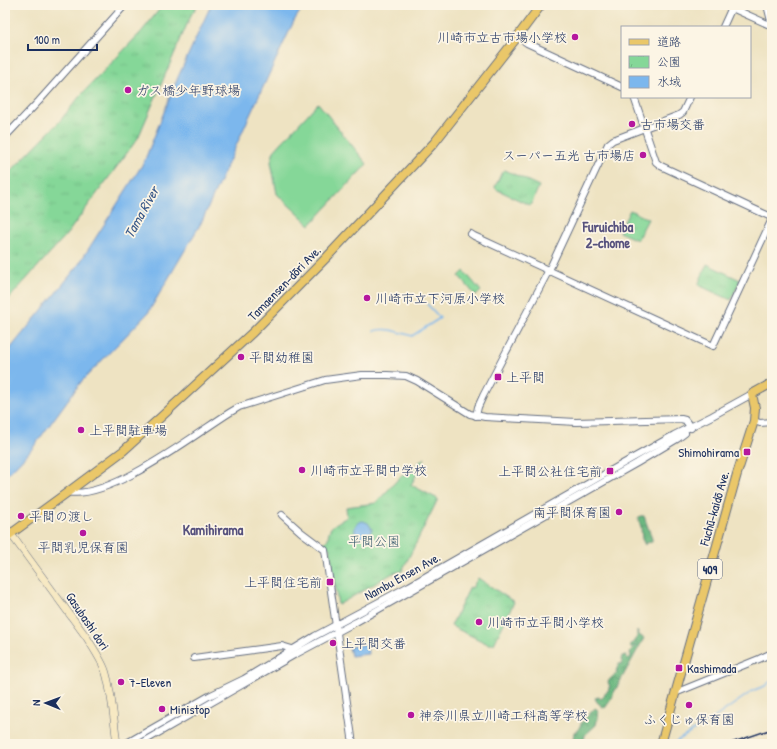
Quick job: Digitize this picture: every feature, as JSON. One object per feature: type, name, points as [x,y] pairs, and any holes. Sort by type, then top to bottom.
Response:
[{"type":"main road","name":"Tamaensen-dōri Ave.","points":[[8,535],[122,451],[156,422],[263,322],[434,144],[518,37],[541,5]]},
{"type":"main road","points":[[752,394],[772,383]]},
{"type":"main road","name":"Fuchū-kaidō Ave.","points":[[661,744],[737,474],[754,421],[755,408],[752,394]]},
{"type":"main road","name":"Gasubashi dori","points":[[5,526],[8,535],[87,638],[98,656],[105,670],[108,683],[117,744]]},
{"type":"street","points":[[5,137],[125,5]]},
{"type":"street","points":[[767,5],[772,25]]},
{"type":"street","points":[[723,26],[732,6],[772,25]]},
{"type":"street","points":[[518,37],[527,43],[621,87]]},
{"type":"street","points":[[471,234],[548,271],[713,346],[772,219],[661,166],[656,162],[634,98]]},
{"type":"street","points":[[476,416],[483,396],[548,271],[608,144],[613,140],[683,112],[690,98]]},
{"type":"street","points":[[68,492],[85,493],[122,480],[172,451],[234,410],[311,384],[340,377],[362,375],[406,376],[417,381],[470,414],[485,418],[576,422],[681,419],[686,420],[690,428]]},
{"type":"street","name":"Nambu Ensen Ave.","points":[[125,744],[209,696],[244,679],[292,649],[409,586],[643,452],[752,394]]},
{"type":"street","points":[[754,421],[760,423],[772,422]]},
{"type":"street","name":"Nambu Ensen Ave.","points":[[139,744],[294,655],[663,448],[690,428]]},
{"type":"street","points":[[282,515],[325,550],[353,744]]},
{"type":"street","points":[[194,658],[282,646],[292,649]]},
{"type":"street","points":[[675,693],[772,653]]},
{"type":"green space","points":[[163,5],[198,5],[191,15],[138,138],[67,234],[5,303],[5,177],[59,122],[80,96],[142,31]]},
{"type":"green space","points":[[318,103],[367,164],[310,225],[277,194],[271,162],[274,151]]},
{"type":"green space","points":[[505,170],[539,186],[531,205],[496,189],[495,187],[502,172]]},
{"type":"green space","points":[[630,210],[648,219],[637,240],[619,232]]},
{"type":"green space","points":[[707,264],[740,280],[731,300],[698,285]]},
{"type":"green space","points":[[464,271],[481,291],[476,296],[459,276]]},
{"type":"green space","name":"平間公園","points":[[425,458],[411,485],[438,499],[402,571],[393,573],[338,605],[330,549],[323,544],[328,539],[329,531],[336,523],[347,517],[346,507],[376,503],[400,477]]},
{"type":"green space","points":[[640,516],[644,516],[652,539],[652,542],[646,543],[645,545],[642,539],[641,527],[638,518]]},
{"type":"green space","points":[[478,578],[514,602],[494,644],[488,644],[451,626],[470,587],[472,588]]},
{"type":"green space","points":[[637,631],[640,636],[644,638],[606,707],[604,708],[595,698],[599,697],[601,699],[607,692],[610,687],[608,682],[617,673],[616,671],[619,664],[623,664],[621,660],[622,656],[626,655],[626,658],[629,659],[631,656],[630,653],[636,645],[631,648],[630,646],[637,637]]},
{"type":"green space","points":[[595,708],[599,711],[596,725],[585,735],[584,741],[580,744],[568,744],[573,740],[574,732],[578,730],[582,722]]},
{"type":"water","name":"Tama River","points":[[211,5],[304,5],[294,21],[201,223],[148,313],[81,382],[32,449],[5,477],[5,355],[77,267],[144,162],[178,77]]},
{"type":"water","points":[[363,521],[368,523],[372,529],[369,535],[362,538],[355,533],[355,528],[357,523]]},
{"type":"water","points":[[367,644],[368,654],[351,656],[349,647]]},
{"type":"waterway","points":[[374,331],[388,330],[412,336],[440,318],[427,304]]},
{"type":"waterway","points":[[672,744],[714,718],[754,690],[765,686],[772,680]]},
{"type":"railway","points":[[728,744],[772,729]]},
{"type":"place","name":"川崎市立古市場小学校","points":[[575,37]]},
{"type":"place","name":"ガス橋少年野球場","points":[[128,90]]},
{"type":"place","name":"古市場交番","points":[[632,124]]},
{"type":"place","name":"スーパー五光 古市場店","points":[[643,155]]},
{"type":"place","name":"川崎市立下河原小学校","points":[[367,298]]},
{"type":"place","name":"平間幼稚園","points":[[241,357]]},
{"type":"place","name":"上平間","points":[[498,377]]},
{"type":"place","name":"上平間駐車場","points":[[81,430]]},
{"type":"place","name":"Shimohirama","points":[[747,452]]},
{"type":"place","name":"川崎市立平間中学校","points":[[302,470]]},
{"type":"place","name":"上平間公社住宅前","points":[[610,471]]},
{"type":"place","name":"南平間保育園","points":[[619,512]]},
{"type":"place","name":"平間の渡し","points":[[21,516]]},
{"type":"place","name":"平間乳児保育園","points":[[83,533]]},
{"type":"place","name":"上平間住宅前","points":[[330,582]]},
{"type":"place","name":"川崎市立平間小学校","points":[[479,622]]},
{"type":"place","name":"上平間交番","points":[[333,643]]},
{"type":"place","name":"Kashimada","points":[[679,668]]},
{"type":"place","name":"7-Eleven","points":[[121,682]]},
{"type":"place","name":"ふくじゅ保育園","points":[[689,705]]},
{"type":"place","name":"Ministop","points":[[162,709]]},
{"type":"place","name":"神奈川県立川崎工科高等学校","points":[[411,715]]},
{"type":"district","name":"Furuichiba 2-chome","points":[[608,234]]},
{"type":"district","name":"Kamihirama","points":[[213,529]]}]
